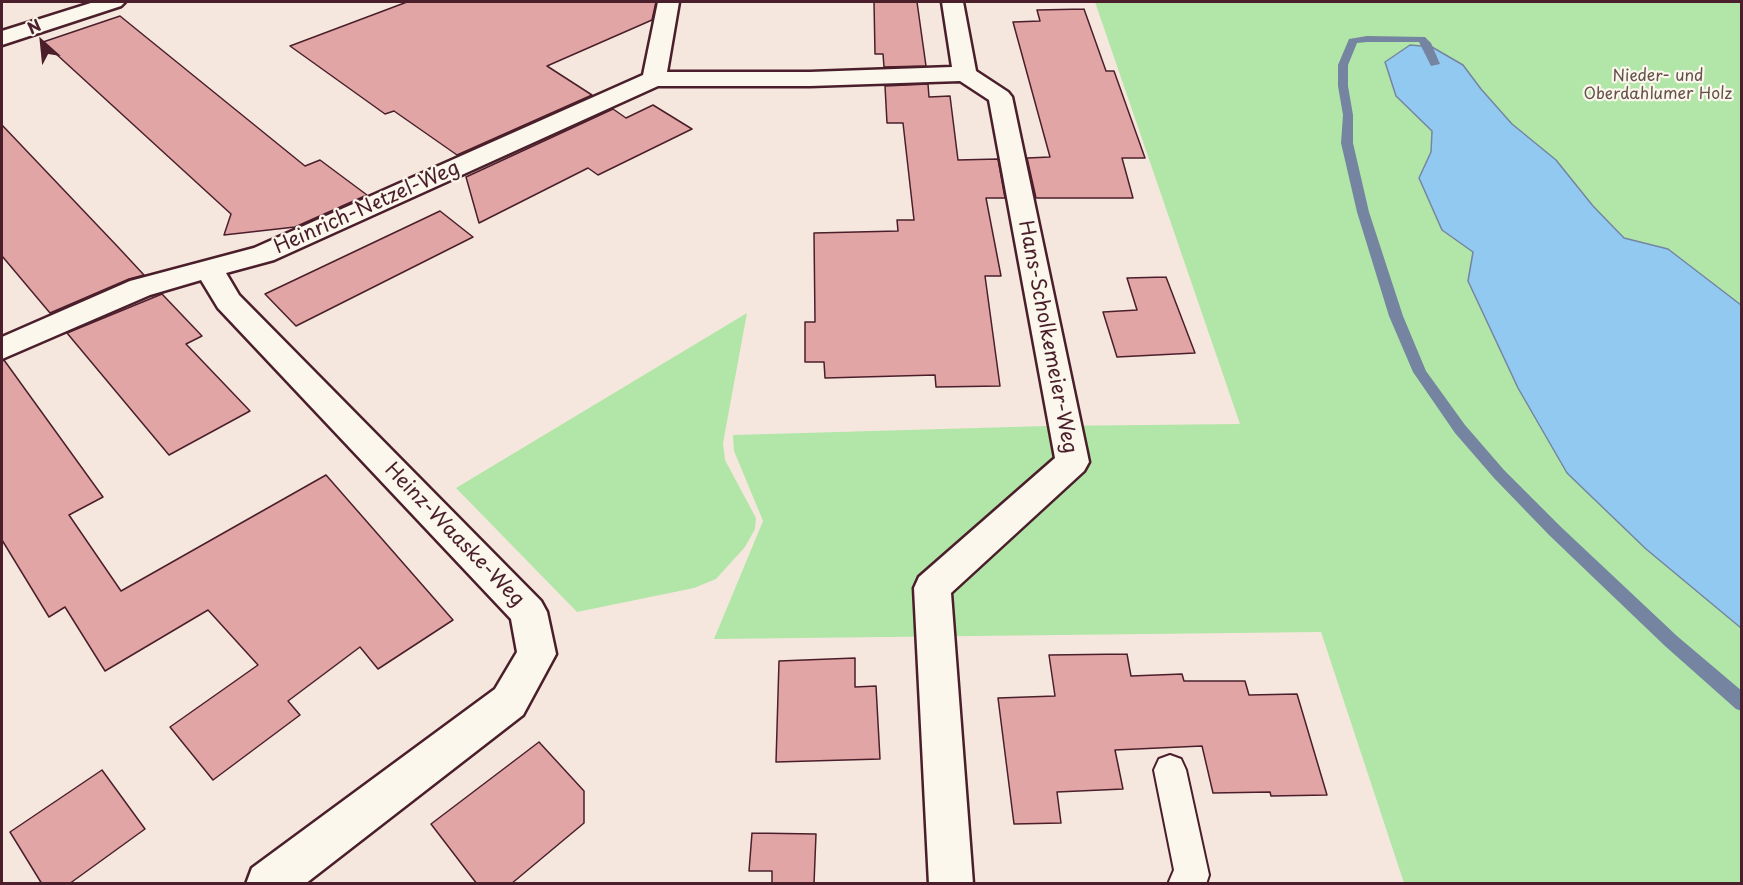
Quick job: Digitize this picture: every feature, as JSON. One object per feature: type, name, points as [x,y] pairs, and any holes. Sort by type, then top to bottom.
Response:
[{"type":"street","points":[[36,2],[56,20]]},
{"type":"street","points":[[2,38],[114,2]]},
{"type":"street","points":[[668,2],[654,78],[810,79],[965,74],[953,2]]},
{"type":"street","name":"Hans-Scholkemeier-Weg","points":[[951,884],[932,588],[1072,462],[1000,97],[965,74]]},
{"type":"street","name":"Heinrich-Netzel-Weg","points":[[2,349],[140,288],[264,254],[654,78]]},
{"type":"street","name":"Heinz-Waaske-Weg","points":[[209,269],[228,301],[528,612],[537,654],[509,702],[268,884]]},
{"type":"lane","points":[[1170,770],[1192,875],[1185,884]]},
{"type":"green space","name":"Nieder- und Oberdahlumer Holz","points":[[1095,2],[1741,2],[1741,883],[1404,883],[1321,632],[714,639],[763,521],[734,451],[733,435],[1046,426],[1240,424]]},
{"type":"green space","points":[[747,313],[723,443],[725,460],[756,518],[755,529],[745,547],[716,579],[694,588],[577,612],[456,488]]},
{"type":"water","points":[[1410,45],[1432,47],[1463,65],[1512,124],[1556,160],[1593,206],[1624,238],[1668,249],[1741,305],[1741,628],[1646,549],[1567,473],[1518,388],[1468,281],[1473,252],[1442,230],[1419,178],[1431,152],[1432,131],[1396,96],[1385,62]]},
{"type":"building","points":[[407,2],[656,2],[652,20],[547,66],[592,95],[457,155],[394,111],[385,114],[290,46]]},
{"type":"building","points":[[874,2],[917,2],[926,66],[884,67],[883,54],[875,54]]},
{"type":"building","points":[[1084,9],[1106,71],[1114,71],[1145,158],[1122,158],[1133,198],[1036,198],[1027,158],[1050,157],[1013,22],[1040,21],[1037,10]]},
{"type":"building","points":[[120,16],[305,166],[320,160],[367,195],[295,227],[224,235],[231,214],[43,42]]},
{"type":"building","points":[[928,84],[929,97],[950,96],[958,160],[998,159],[1005,198],[986,198],[1001,276],[985,276],[1000,386],[936,387],[935,375],[825,378],[824,362],[805,362],[805,322],[815,322],[814,233],[898,231],[897,220],[914,220],[903,123],[887,123],[885,86]]},
{"type":"building","points":[[653,105],[692,129],[598,175],[588,168],[479,223],[466,177],[613,109],[626,118]]},
{"type":"building","points":[[2,125],[144,275],[129,279],[50,313],[2,256]]},
{"type":"building","points":[[440,211],[473,237],[296,326],[265,294]]},
{"type":"building","points":[[1166,277],[1195,353],[1117,357],[1103,312],[1137,310],[1127,278]]},
{"type":"building","points":[[162,294],[202,336],[186,344],[250,411],[169,455],[67,333]]},
{"type":"building","points":[[4,360],[103,497],[69,515],[121,591],[326,475],[453,620],[378,669],[360,647],[288,701],[300,715],[213,780],[170,727],[258,665],[208,610],[105,671],[65,607],[49,617],[2,540],[2,361]]},
{"type":"building","points":[[1127,654],[1131,676],[1182,674],[1184,681],[1245,681],[1249,695],[1297,694],[1327,795],[1271,796],[1270,792],[1213,793],[1202,746],[1115,750],[1123,789],[1057,792],[1061,823],[1014,824],[998,698],[1055,696],[1049,655]]},
{"type":"building","points":[[855,658],[855,687],[876,686],[880,759],[776,762],[779,661]]},
{"type":"building","points":[[539,742],[584,791],[584,823],[511,884],[477,884],[431,824]]},
{"type":"building","points":[[102,770],[145,829],[69,884],[42,884],[10,832]]},
{"type":"building","points":[[752,833],[816,834],[814,884],[772,884],[772,871],[749,871]]},
{"type":"waterway","points":[[1435,64],[1426,43],[1421,39],[1367,39],[1353,41],[1343,65],[1343,86],[1348,115],[1347,143],[1363,212],[1396,316],[1420,372],[1460,429],[1499,474],[1555,531],[1671,641],[1742,703]]}]
